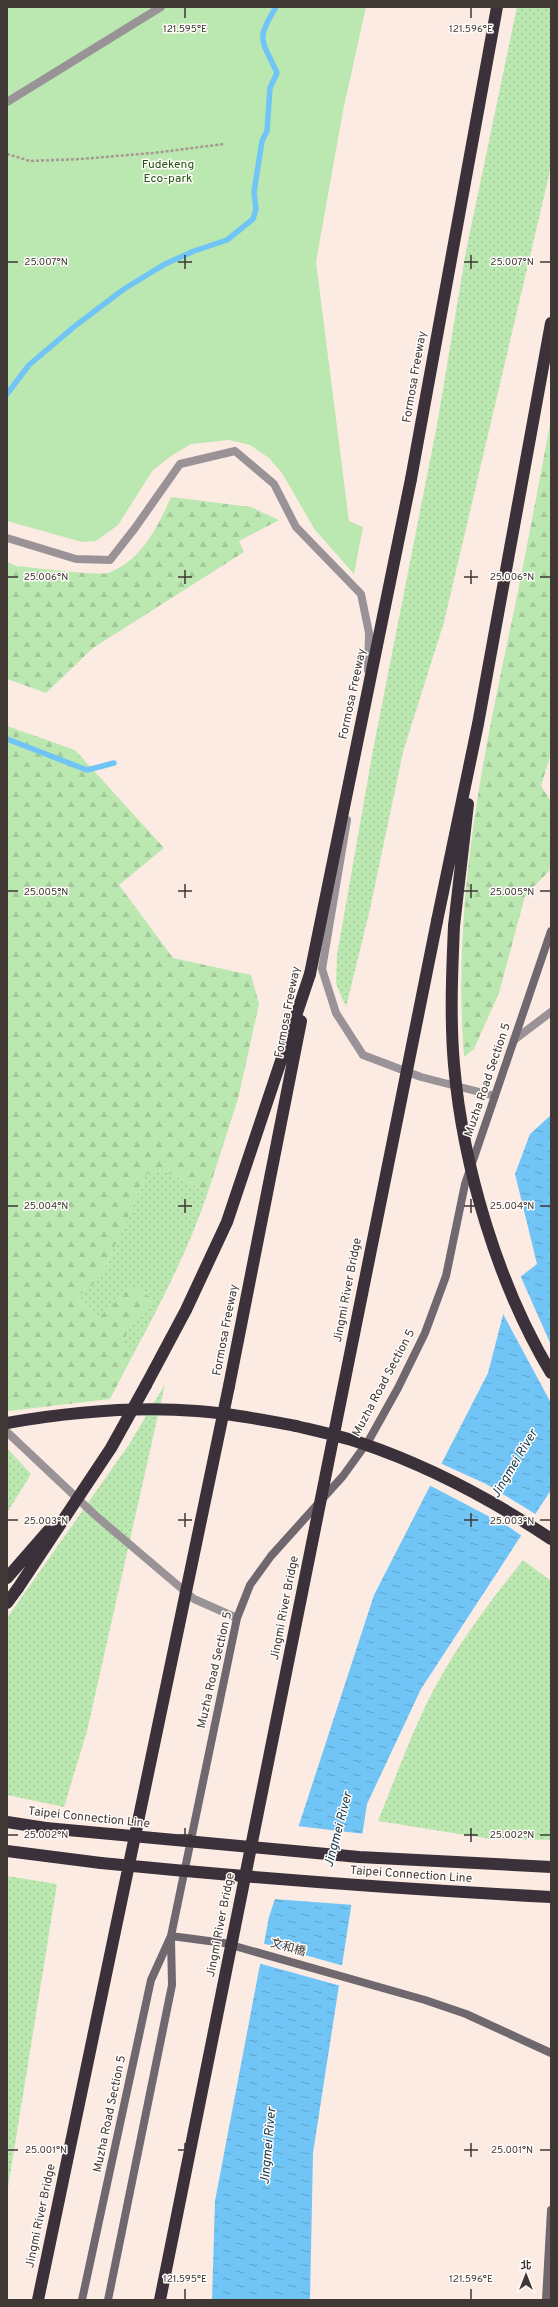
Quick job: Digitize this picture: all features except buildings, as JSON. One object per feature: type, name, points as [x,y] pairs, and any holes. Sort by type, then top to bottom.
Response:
[{"type":"highway","name":"Formosa Freeway","points":[[229,1386],[310,974],[411,479],[497,7]]},
{"type":"highway","points":[[551,323],[478,724],[454,926],[451,1011],[458,1104],[467,1153],[480,1205],[496,1254],[524,1322],[551,1373]]},
{"type":"highway","name":"Jingmi River Bridge","points":[[160,2300],[437,921],[478,724]]},
{"type":"highway","points":[[7,1603],[111,1448],[186,1310],[227,1222],[310,974]]},
{"type":"highway","name":"Jingmi River Bridge","points":[[38,2300],[229,1386]]},
{"type":"highway","points":[[7,1423],[50,1416],[108,1410],[190,1410],[251,1417],[296,1426],[360,1442],[457,1482],[505,1508],[551,1539]]},
{"type":"highway","points":[[7,1578],[81,1494]]},
{"type":"highway","name":"Taipei Connection Line","points":[[7,1822],[46,1828],[359,1857],[551,1867]]},
{"type":"highway","name":"Taipei Connection Line","points":[[7,1851],[101,1863],[225,1875],[412,1890],[551,1897]]},
{"type":"main road","name":"Muzha Road Section 5","points":[[108,2300],[172,1985],[171,1936],[237,1618],[254,1579],[271,1556],[343,1476],[369,1440],[398,1388],[425,1332],[440,1297],[465,1184],[551,931]]},
{"type":"main road","name":"Muzha Road Section 5","points":[[82,2300],[150,1980],[171,1936]]},
{"type":"main road","name":"文和橋","points":[[171,1936],[224,1943],[398,1992],[466,2014],[551,2053]]},
{"type":"main road","points":[[546,2300],[551,2210]]},
{"type":"street","points":[[7,102],[161,7]]},
{"type":"street","points":[[7,538],[76,559],[110,560],[135,528],[180,464],[235,451],[274,484],[296,527],[361,594],[369,633],[367,704],[322,970],[336,1013],[363,1055],[421,1077],[495,1096]]},
{"type":"street","points":[[514,1040],[551,1012]]},
{"type":"street","points":[[7,1432],[95,1515],[194,1599],[237,1618]]},
{"type":"path","points":[[7,154],[30,161],[81,159],[153,153],[224,144]]},
{"type":"green space","name":"Fudekeng Eco-park","points":[[7,7],[366,7],[343,111],[316,262],[349,521],[363,527],[354,574],[315,530],[282,473],[269,458],[250,445],[229,440],[191,444],[171,456],[153,470],[118,525],[96,541],[82,542],[7,521]]},
{"type":"green space","points":[[517,7],[551,7],[551,167],[444,622],[403,752],[370,909],[346,1007],[336,984],[337,955],[373,750],[437,425],[466,251]]},
{"type":"green space","points":[[551,419],[551,753],[541,786],[551,801],[551,869],[525,896],[499,993],[474,1049],[464,1057],[461,1000],[462,943],[472,832],[491,722],[524,563]]},
{"type":"green space","points":[[171,497],[251,507],[279,520],[239,541],[244,552],[93,648],[46,693],[7,679],[7,562],[16,566],[102,574],[108,573],[120,568],[139,552],[154,531]]},
{"type":"green space","points":[[7,726],[75,750],[164,848],[119,885],[173,958],[251,975],[259,1004],[238,1099],[208,1192],[162,1170],[147,1174],[100,1279],[76,1298],[99,1317],[132,1286],[153,1299],[127,1332],[123,1344],[135,1351],[110,1399],[9,1411],[7,1410]]},
{"type":"green space","points":[[162,1170],[208,1192],[193,1233],[175,1273],[135,1351],[122,1344],[127,1332],[153,1298],[112,1307],[99,1317],[76,1298],[100,1279],[147,1174]]},
{"type":"green space","points":[[165,1384],[87,1731],[64,1807],[7,1795],[7,1618],[130,1443]]},
{"type":"green space","points":[[7,1448],[31,1474],[7,1513]]},
{"type":"green space","points":[[523,1560],[551,1581],[551,1840],[491,1839],[378,1821],[427,1703],[447,1666],[474,1625]]},
{"type":"green space","points":[[7,1876],[57,1884],[7,2194]]},
{"type":"water","name":"Jingmei River","points":[[551,1115],[551,1490],[421,1689],[367,1804],[313,2153],[310,2300],[212,2300],[215,2201],[269,1917],[374,1595],[488,1373],[511,1284],[537,1264],[515,1174],[530,1134]]},
{"type":"pier","points":[[520,1275],[551,1345],[551,1403],[502,1312],[509,1283]]},
{"type":"pier","points":[[440,1463],[486,1484],[537,1515],[522,1536],[509,1527],[429,1485]]},
{"type":"pier","points":[[297,1826],[365,1834],[354,1905],[273,1899]]},
{"type":"pier","points":[[262,1943],[344,1966],[341,1986],[258,1963]]},
{"type":"waterway","points":[[7,394],[29,365],[75,326],[124,289],[165,264],[194,251],[227,240],[253,219],[256,209],[254,192],[262,141],[267,131],[270,88],[277,73],[265,46],[263,34],[269,18],[276,7]]},
{"type":"waterway","points":[[7,739],[87,770],[114,763]]}]
